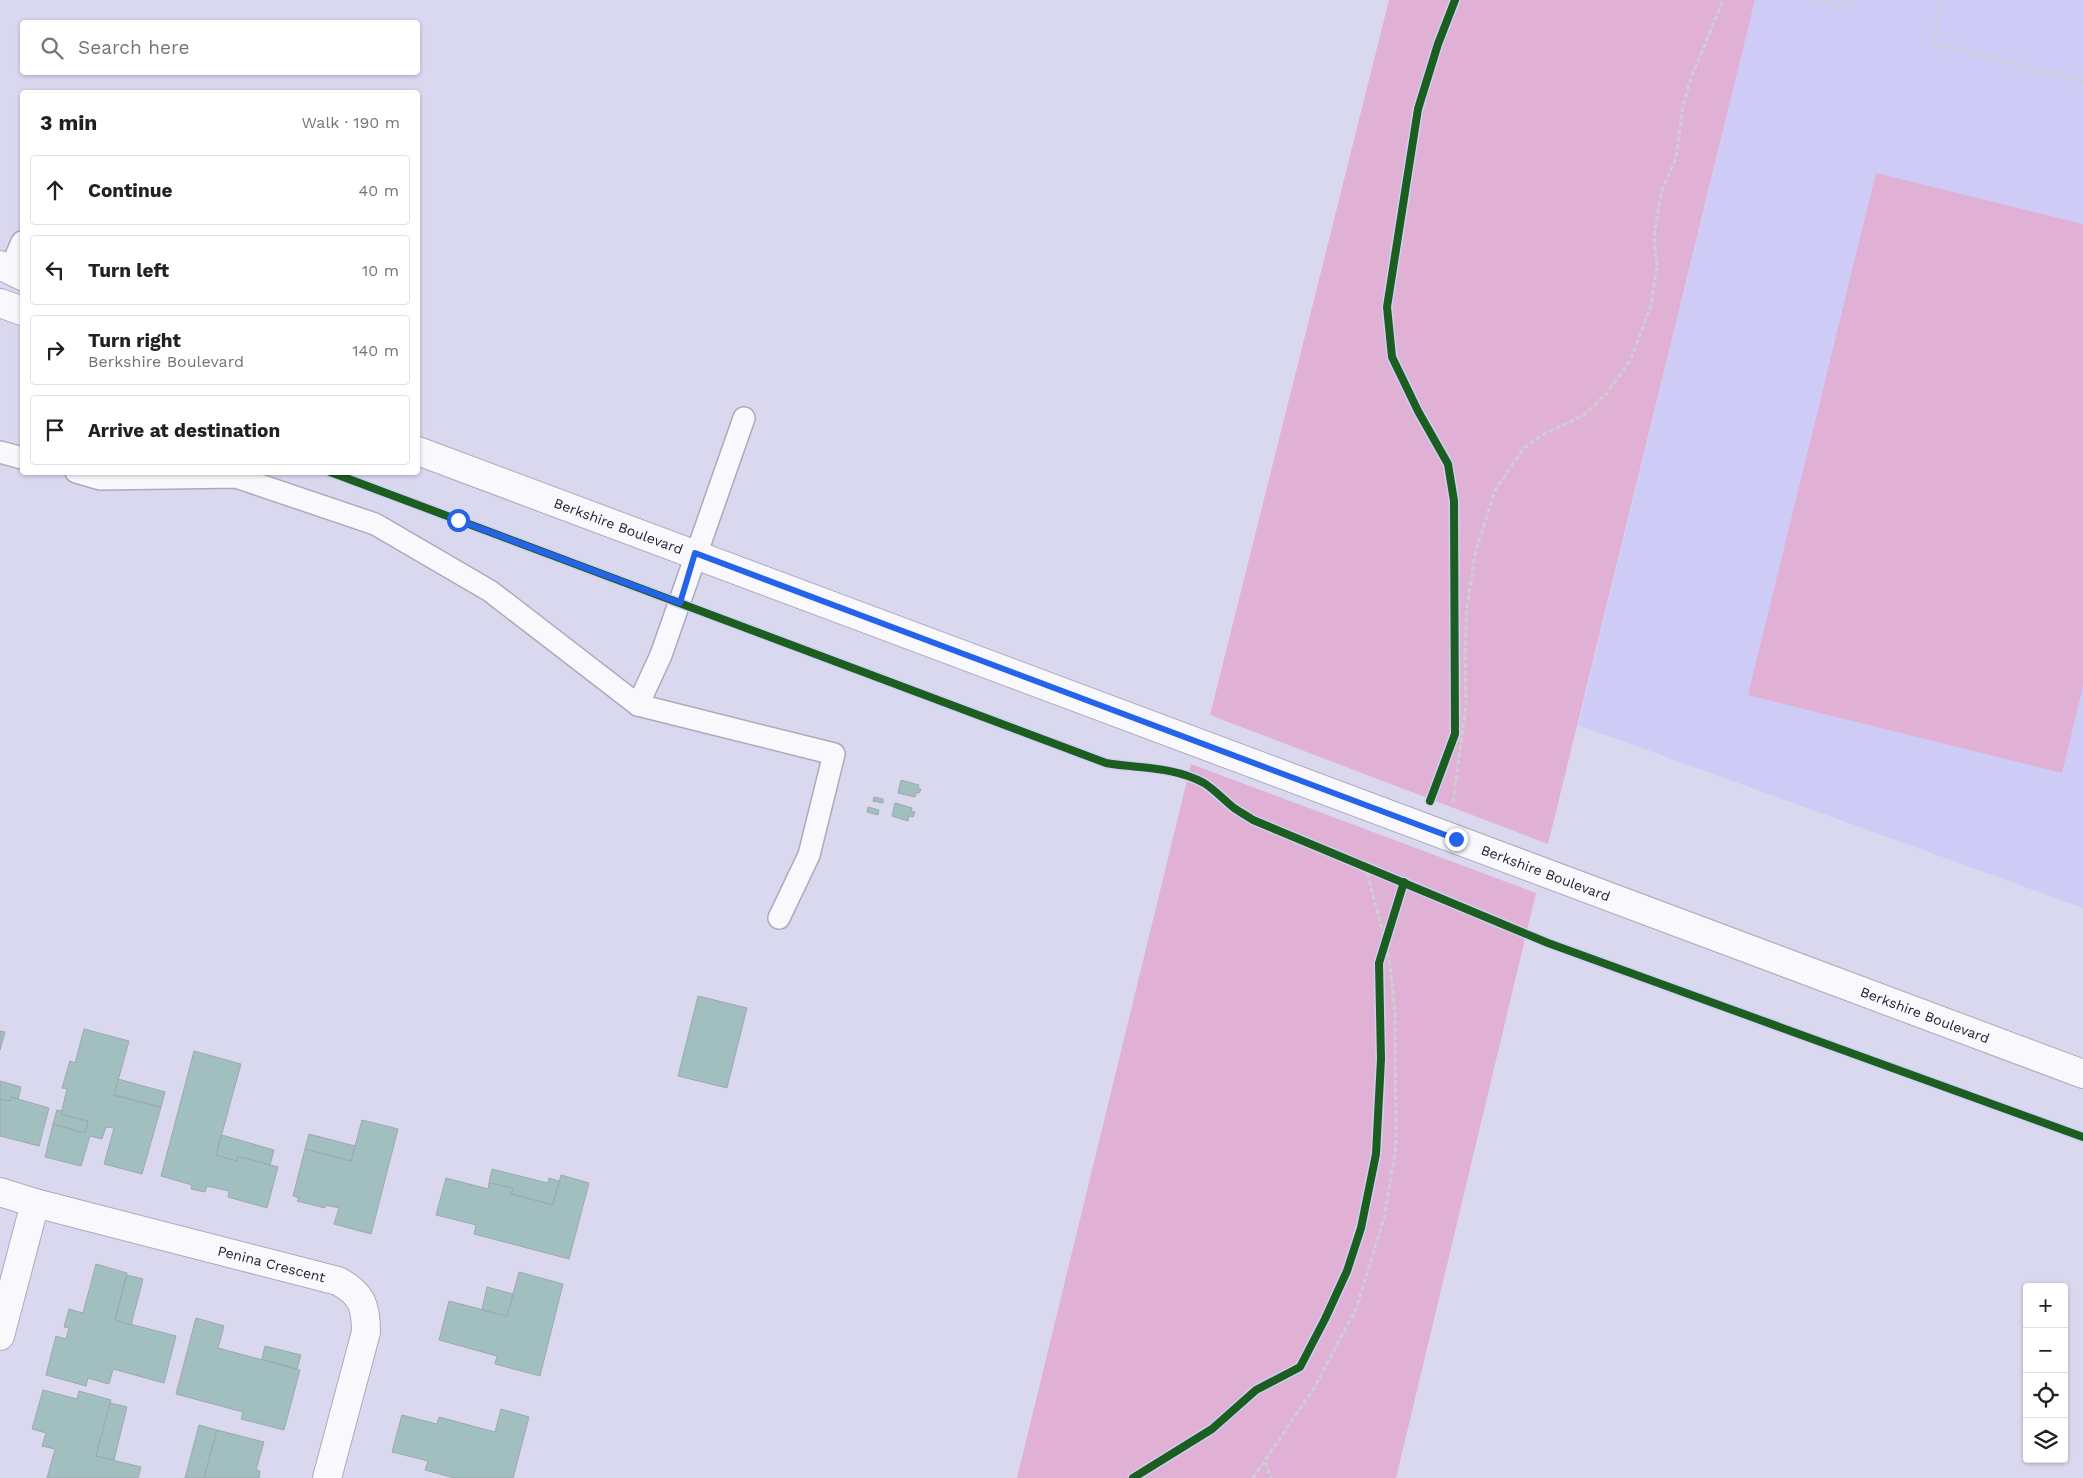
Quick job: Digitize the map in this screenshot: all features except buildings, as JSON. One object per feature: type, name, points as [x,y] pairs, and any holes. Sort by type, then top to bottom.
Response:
[{"type":"street","name":"Berkshire Boulevard","points":[[420,452],[695,553],[2083,1074]]},
{"type":"street","name":"Penina Crescent","points":[[0,1192],[35,1203],[338,1281],[351,1288],[361,1301],[366,1314],[366,1332],[327,1478]]},
{"type":"street","points":[[0,1336],[35,1203]]},
{"type":"lane","points":[[11,270],[20,247]]},
{"type":"lane","points":[[638,705],[661,655],[695,553],[744,418]]},
{"type":"lane","points":[[0,452],[20,457]]},
{"type":"lane","points":[[86,475],[100,479],[236,477],[375,524],[490,591],[638,705],[834,754],[809,855],[778,918]]},
{"type":"path","points":[[1452,810],[1466,705],[1465,654],[1467,606],[1475,554],[1495,490],[1524,448],[1542,435],[1584,415],[1607,393],[1631,359],[1651,306],[1657,266],[1654,236],[1658,210],[1661,193],[1676,158],[1683,106],[1690,81],[1723,0]]},
{"type":"path","points":[[1816,0],[1849,8],[1851,0]]},
{"type":"path","points":[[1943,0],[1932,43],[2083,81]]},
{"type":"path","points":[[1452,742],[1455,734],[1455,724]]},
{"type":"path","points":[[1253,1478],[1314,1388],[1356,1309],[1384,1219],[1396,1147],[1394,1012],[1389,957],[1370,870],[1358,865]]},
{"type":"path","points":[[1381,956],[1390,926]]},
{"type":"path","points":[[1265,1462],[1271,1478]]},
{"type":"shaded area","points":[[1389,0],[1755,0],[1548,844],[1210,715]]},
{"type":"shaded area","points":[[1755,0],[2083,0],[2083,908],[1578,725]]},
{"type":"shaded area","points":[[1876,173],[2083,224],[2083,686],[2062,773],[1748,695]]},
{"type":"shaded area","points":[[1191,764],[1536,893],[1396,1478],[1017,1478]]},
{"type":"cycle path","points":[[1430,801],[1455,734],[1454,501],[1448,464],[1418,411],[1392,357],[1387,307],[1418,109],[1438,44],[1455,0]]},
{"type":"cycle path","points":[[338,475],[1106,763],[1168,771],[1192,778],[1204,783],[1234,808],[1253,820],[1548,943],[2083,1137]]},
{"type":"cycle path","points":[[1133,1478],[1212,1429],[1256,1390],[1300,1367],[1347,1271],[1361,1228],[1376,1154],[1381,1059],[1379,963],[1404,882]]},
{"type":"route","points":[[458,520],[680,603],[695,553],[1456,839]]}]
